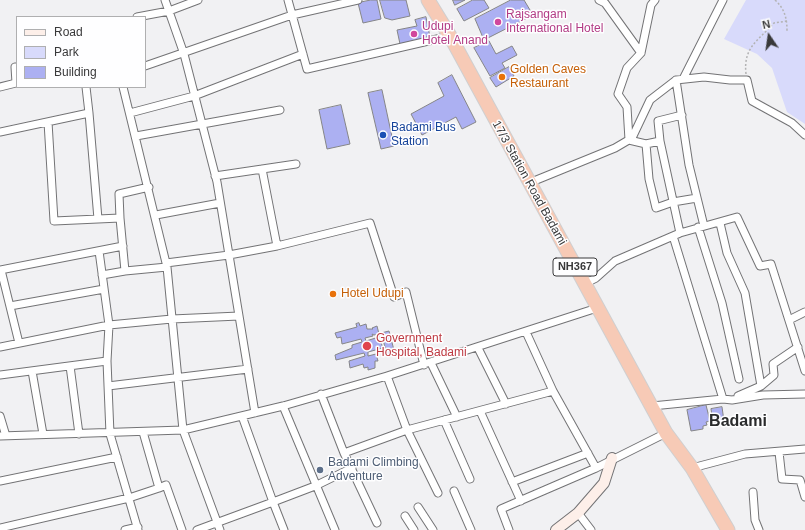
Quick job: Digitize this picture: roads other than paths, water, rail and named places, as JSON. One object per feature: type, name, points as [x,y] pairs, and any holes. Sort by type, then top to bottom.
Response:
[{"type":"highway","name":"17/3 Station Road Badami","points":[[428,0],[450,36],[666,433],[692,468],[728,530]]},
{"type":"street","points":[[164,0],[184,54],[215,176],[255,413]]},
{"type":"street","points":[[143,16],[169,12],[198,0]]},
{"type":"street","points":[[288,0],[307,69],[450,36]]},
{"type":"street","points":[[146,66],[184,54],[292,15],[358,0]]},
{"type":"street","points":[[599,0],[604,3],[641,53]]},
{"type":"street","points":[[629,140],[627,107],[618,94],[627,68],[641,53],[652,5],[655,0]]},
{"type":"street","points":[[684,79],[715,19],[723,0]]},
{"type":"street","points":[[130,113],[194,96],[303,54]]},
{"type":"street","points":[[0,87],[16,84],[16,67]]},
{"type":"street","points":[[530,183],[615,148],[632,138],[650,100],[676,80],[704,77],[747,80],[752,101],[792,123],[805,135]]},
{"type":"street","points":[[676,80],[689,166],[697,198],[701,226],[722,304],[739,379]]},
{"type":"street","points":[[86,88],[98,219]]},
{"type":"street","points":[[123,88],[156,215],[167,265],[183,430],[220,530]]},
{"type":"street","points":[[136,136],[201,123],[280,110]]},
{"type":"street","points":[[0,132],[89,113]]},
{"type":"street","points":[[682,115],[658,120],[660,142],[673,202],[676,234],[723,399]]},
{"type":"street","points":[[48,122],[54,222],[120,218]]},
{"type":"street","points":[[629,140],[646,144],[660,142]]},
{"type":"street","points":[[646,144],[649,179],[656,208],[673,202],[697,198]]},
{"type":"street","points":[[215,176],[296,164]]},
{"type":"street","points":[[262,169],[277,246]]},
{"type":"street","points":[[125,271],[119,194],[149,187]]},
{"type":"street","points":[[156,215],[220,203]]},
{"type":"street","points":[[584,284],[596,278],[615,261],[676,234],[701,226],[737,218],[760,266],[771,264],[805,371]]},
{"type":"street","points":[[102,275],[277,246],[370,223],[394,296],[406,292],[428,364],[457,417]]},
{"type":"street","points":[[720,223],[728,253],[744,293],[761,386]]},
{"type":"street","points":[[19,343],[1,270],[99,252],[123,246]]},
{"type":"street","points":[[99,252],[109,325],[107,361],[110,434],[138,528],[126,530]]},
{"type":"street","points":[[10,306],[104,289]]},
{"type":"street","points":[[0,416],[3,436],[43,434],[110,434],[183,430],[283,406],[428,364],[597,308]]},
{"type":"street","points":[[789,320],[805,312]]},
{"type":"street","points":[[0,347],[109,325],[172,319],[239,316]]},
{"type":"street","points":[[526,332],[552,391],[596,468]]},
{"type":"street","points":[[732,400],[761,386],[774,375],[773,364],[798,347]]},
{"type":"street","points":[[478,348],[506,404]]},
{"type":"street","points":[[0,375],[107,361]]},
{"type":"street","points":[[70,366],[78,434]]},
{"type":"street","points":[[108,386],[178,379],[248,369]]},
{"type":"street","points":[[32,371],[43,434]]},
{"type":"street","points":[[386,376],[407,430],[438,493]]},
{"type":"street","points":[[344,453],[407,430],[552,391]]},
{"type":"street","points":[[321,394],[344,453],[377,522]]},
{"type":"street","points":[[652,406],[723,399],[732,400],[762,395],[805,394]]},
{"type":"street","points":[[283,406],[315,486],[335,530]]},
{"type":"street","points":[[480,411],[521,501]]},
{"type":"street","points":[[242,416],[284,530]]},
{"type":"street","points":[[444,420],[470,479]]},
{"type":"street","points":[[143,432],[159,488]]},
{"type":"street","points":[[509,530],[501,509],[596,468],[612,458],[666,433]]},
{"type":"street","points":[[692,468],[745,454],[805,449]]},
{"type":"street","points":[[512,482],[588,452]]},
{"type":"street","points":[[779,452],[782,479],[800,480],[805,497]]},
{"type":"street","points":[[0,481],[117,457]]},
{"type":"street","points":[[556,530],[578,513],[604,483],[612,458]]},
{"type":"street","points":[[197,530],[315,486],[352,468]]},
{"type":"street","points":[[0,528],[129,498],[166,485],[182,530]]},
{"type":"street","points":[[454,492],[471,530]]},
{"type":"street","points":[[753,492],[755,520],[759,530]]},
{"type":"street","points":[[418,506],[432,530]]},
{"type":"street","points":[[578,513],[591,530]]},
{"type":"street","points":[[405,516],[414,530]]},
{"type":"place","name":"Rajsangam International Hotel","points":[[498,22]]},
{"type":"place","name":"Udupi Hotel Anand","points":[[414,34]]},
{"type":"place","name":"Golden Caves Restaurant","points":[[502,77]]},
{"type":"place","name":"Badami Bus Station","points":[[383,135]]},
{"type":"place","name":"Hotel Udupi","points":[[333,294]]},
{"type":"place","name":"Government Hospital, Badami","points":[[367,346]]},
{"type":"place","name":"Badami Climbing Adventure","points":[[320,470]]},
{"type":"district","name":"Badami","points":[[738,422]]}]
